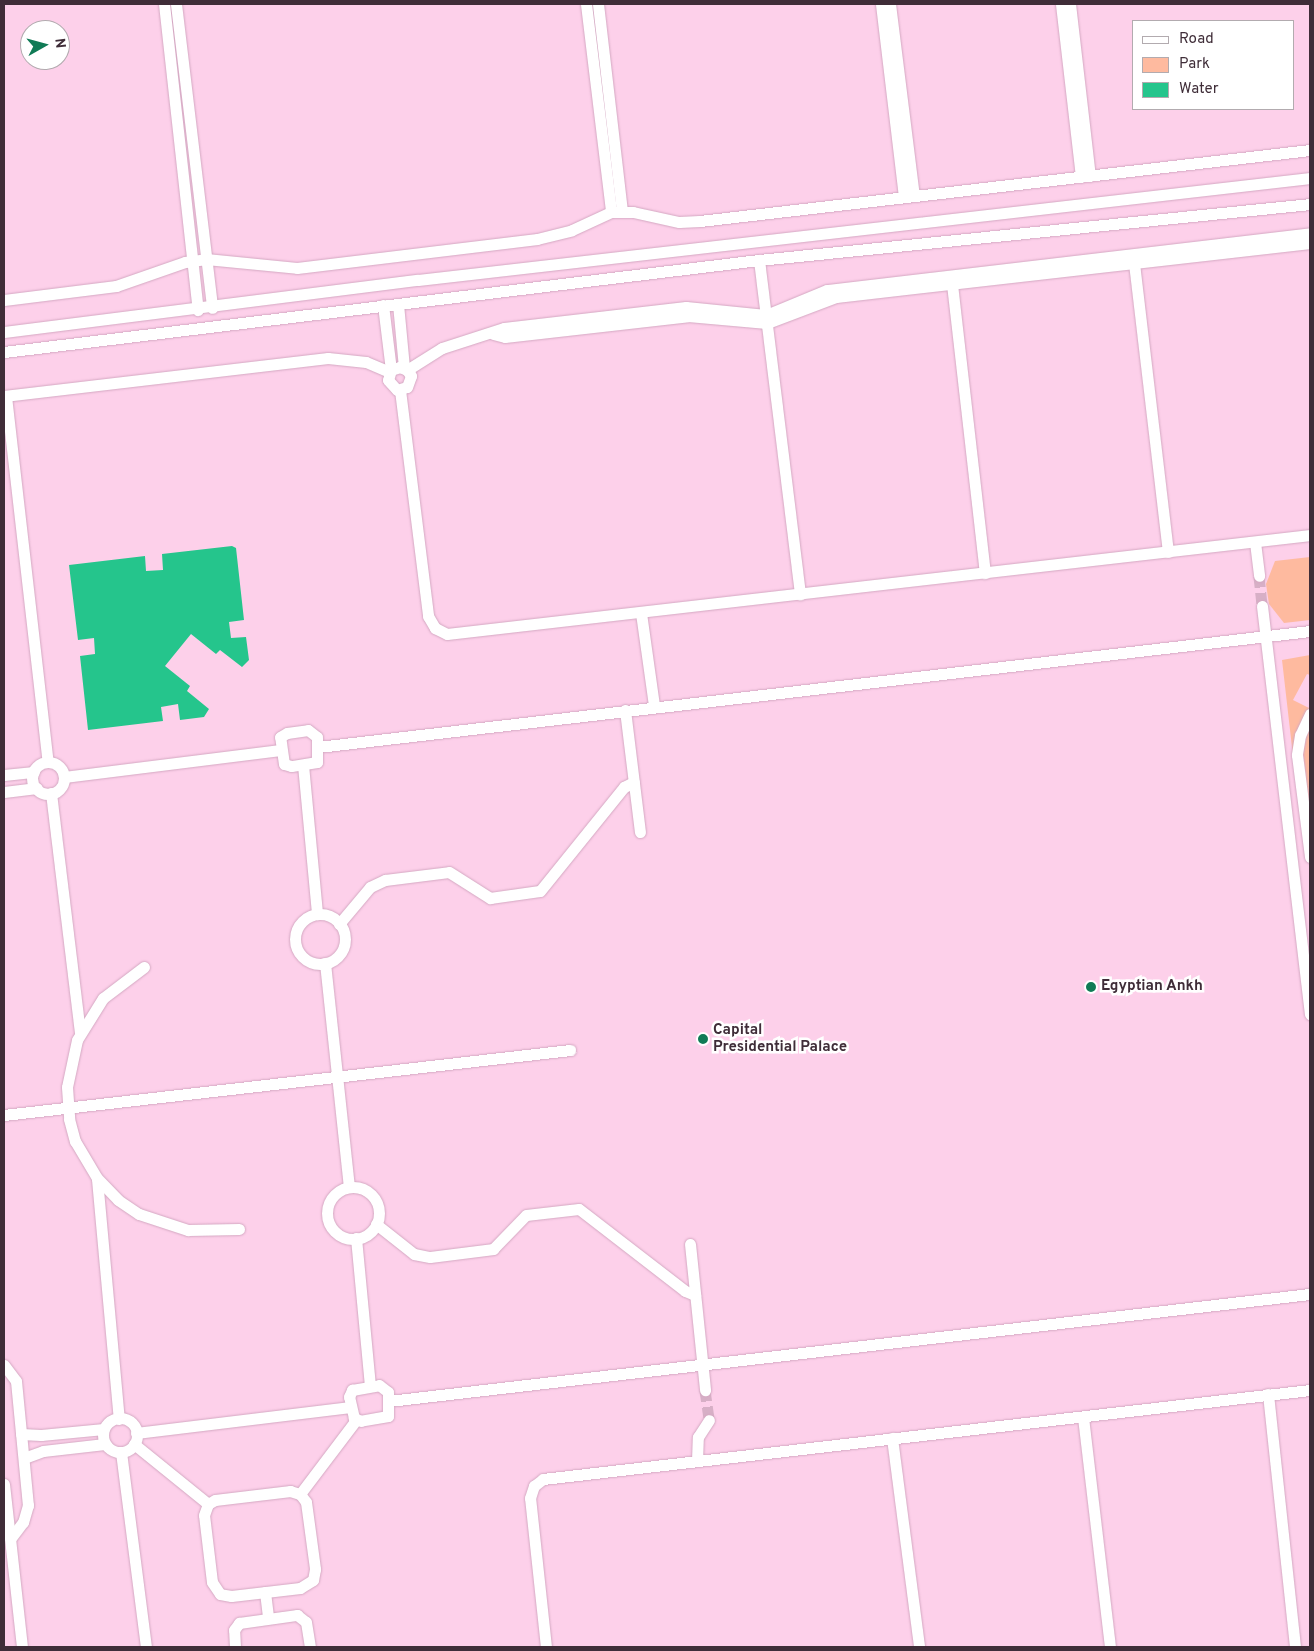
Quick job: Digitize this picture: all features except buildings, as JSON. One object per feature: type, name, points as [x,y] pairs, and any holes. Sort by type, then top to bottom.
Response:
[{"type":"street","points":[[164,4],[198,310]]},
{"type":"street","points":[[176,4],[212,308]]},
{"type":"street","points":[[586,4],[617,212]]},
{"type":"street","points":[[598,4],[617,212]]},
{"type":"street","points":[[881,4],[909,196]]},
{"type":"street","points":[[890,4],[909,196]]},
{"type":"street","points":[[1061,4],[1086,176]]},
{"type":"street","points":[[1070,4],[1086,176]]},
{"type":"street","points":[[4,300],[116,286],[193,260],[206,259],[297,268],[549,238],[617,212],[690,222],[1310,150]]},
{"type":"street","points":[[4,332],[198,310],[573,263],[1310,178]]},
{"type":"street","points":[[4,352],[759,260],[1310,204]]},
{"type":"street","points":[[766,319],[828,290],[1310,234]]},
{"type":"street","points":[[48,762],[5,396],[328,358],[360,361],[390,371],[405,369],[442,348],[493,334],[505,337],[688,316],[766,319],[831,298],[1310,243]]},
{"type":"street","points":[[702,248],[704,267]]},
{"type":"street","points":[[759,260],[800,595]]},
{"type":"street","points":[[573,263],[575,282]]},
{"type":"street","points":[[1134,263],[1168,552]]},
{"type":"street","points":[[952,284],[985,573]]},
{"type":"street","points":[[383,305],[390,371],[389,384],[400,390],[408,387],[411,380],[405,369],[398,304]]},
{"type":"street","points":[[400,390],[428,616],[435,628],[451,634],[1310,535]]},
{"type":"street","points":[[1255,542],[1259,576]]},
{"type":"street","points":[[1262,606],[1310,1014]]},
{"type":"street","points":[[641,613],[654,706]]},
{"type":"street","points":[[318,747],[654,706],[1310,631]]},
{"type":"street","points":[[625,710],[640,832]]},
{"type":"street","points":[[1310,714],[1300,735],[1296,755],[1310,857]]},
{"type":"street","points":[[308,730],[316,735],[318,747],[317,762],[303,765],[286,765],[280,750],[280,740],[284,734],[308,730]]},
{"type":"street","points":[[64,777],[280,750]]},
{"type":"street","points":[[4,792],[37,788],[51,793],[61,788],[64,777],[59,766],[48,762],[39,765],[34,772],[37,788]]},
{"type":"street","points":[[303,765],[317,914]]},
{"type":"street","points":[[4,775],[34,772]]},
{"type":"street","points":[[22,773],[24,790]]},
{"type":"street","points":[[339,924],[370,887],[385,880],[448,872],[490,898],[540,891],[624,787],[634,782]]},
{"type":"street","points":[[51,793],[80,1032]]},
{"type":"street","points":[[317,914],[332,917],[339,924],[345,938],[343,948],[334,960],[325,964],[305,959],[296,945],[299,925],[317,914]]},
{"type":"street","points":[[325,964],[350,1188]]},
{"type":"street","points":[[144,966],[122,980],[97,1005],[80,1032],[70,1064],[67,1108],[75,1141],[97,1178],[118,1200],[150,1219],[175,1227],[201,1231],[239,1228]]},
{"type":"street","points":[[76,1001],[86,1006],[97,1005]]},
{"type":"street","points":[[4,1115],[570,1050]]},
{"type":"street","points":[[97,1178],[102,1211],[119,1418]]},
{"type":"street","points":[[350,1188],[364,1190],[375,1200],[378,1214],[376,1224],[366,1235],[356,1238],[337,1233],[328,1217],[332,1198],[350,1188]]},
{"type":"street","points":[[102,1211],[118,1200]]},
{"type":"street","points":[[376,1224],[414,1254],[430,1257],[494,1249],[530,1214],[555,1214],[579,1209],[685,1291],[695,1295]]},
{"type":"street","points":[[356,1238],[370,1386]]},
{"type":"street","points":[[690,1244],[705,1390]]},
{"type":"street","points":[[389,1401],[1310,1294]]},
{"type":"street","points":[[4,1365],[16,1381],[28,1510],[23,1522],[10,1539]]},
{"type":"street","points":[[300,1494],[356,1420],[386,1418],[390,1412],[386,1387],[370,1386],[352,1390],[350,1407],[356,1420]]},
{"type":"street","points":[[546,1647],[530,1498],[534,1486],[547,1478],[1310,1390]]},
{"type":"street","points":[[1268,1394],[1295,1647]]},
{"type":"street","points":[[121,1452],[135,1438],[350,1407]]},
{"type":"street","points":[[1083,1416],[1110,1647]]},
{"type":"street","points":[[105,1444],[104,1429],[108,1423],[119,1418],[130,1422],[135,1438],[208,1504]]},
{"type":"street","points":[[697,1461],[698,1437],[709,1420]]},
{"type":"street","points":[[21,1434],[46,1435],[104,1429]]},
{"type":"street","points":[[46,1435],[50,1442],[47,1450]]},
{"type":"street","points":[[892,1438],[918,1647]]},
{"type":"street","points":[[24,1458],[47,1450],[105,1444],[121,1452]]},
{"type":"street","points":[[121,1452],[146,1647]]},
{"type":"street","points":[[4,1484],[22,1647]]},
{"type":"street","points":[[286,1491],[300,1494],[307,1506],[315,1577],[304,1587],[265,1592],[227,1596],[215,1589],[204,1515],[208,1504],[215,1500],[286,1491]]},
{"type":"street","points":[[265,1592],[268,1618]]},
{"type":"street","points":[[235,1647],[233,1633],[237,1625],[268,1618],[294,1615],[303,1618],[310,1647]]},
{"type":"green space","points":[[1310,557],[1310,620],[1284,623],[1269,604],[1266,584],[1275,561]]},
{"type":"green space","points":[[1310,655],[1310,675],[1307,674],[1293,700],[1309,708],[1299,726],[1293,756],[1282,660]]},
{"type":"green space","points":[[1310,722],[1310,817],[1303,752]]},
{"type":"water","points":[[232,546],[236,548],[244,620],[229,622],[231,638],[246,637],[249,660],[242,667],[220,650],[216,654],[191,634],[165,666],[190,686],[187,691],[209,709],[204,717],[180,720],[178,704],[161,707],[163,721],[88,730],[80,656],[95,654],[94,638],[78,640],[69,565],[145,556],[146,571],[163,570],[162,554]]},
{"type":"tunnel","points":[[1259,576],[1262,606]]},
{"type":"tunnel","points":[[705,1390],[709,1420]]},
{"type":"place","name":"Egyptian Ankh","points":[[1091,987]]},
{"type":"place","name":"Capital Presidential Palace","points":[[703,1039]]}]
